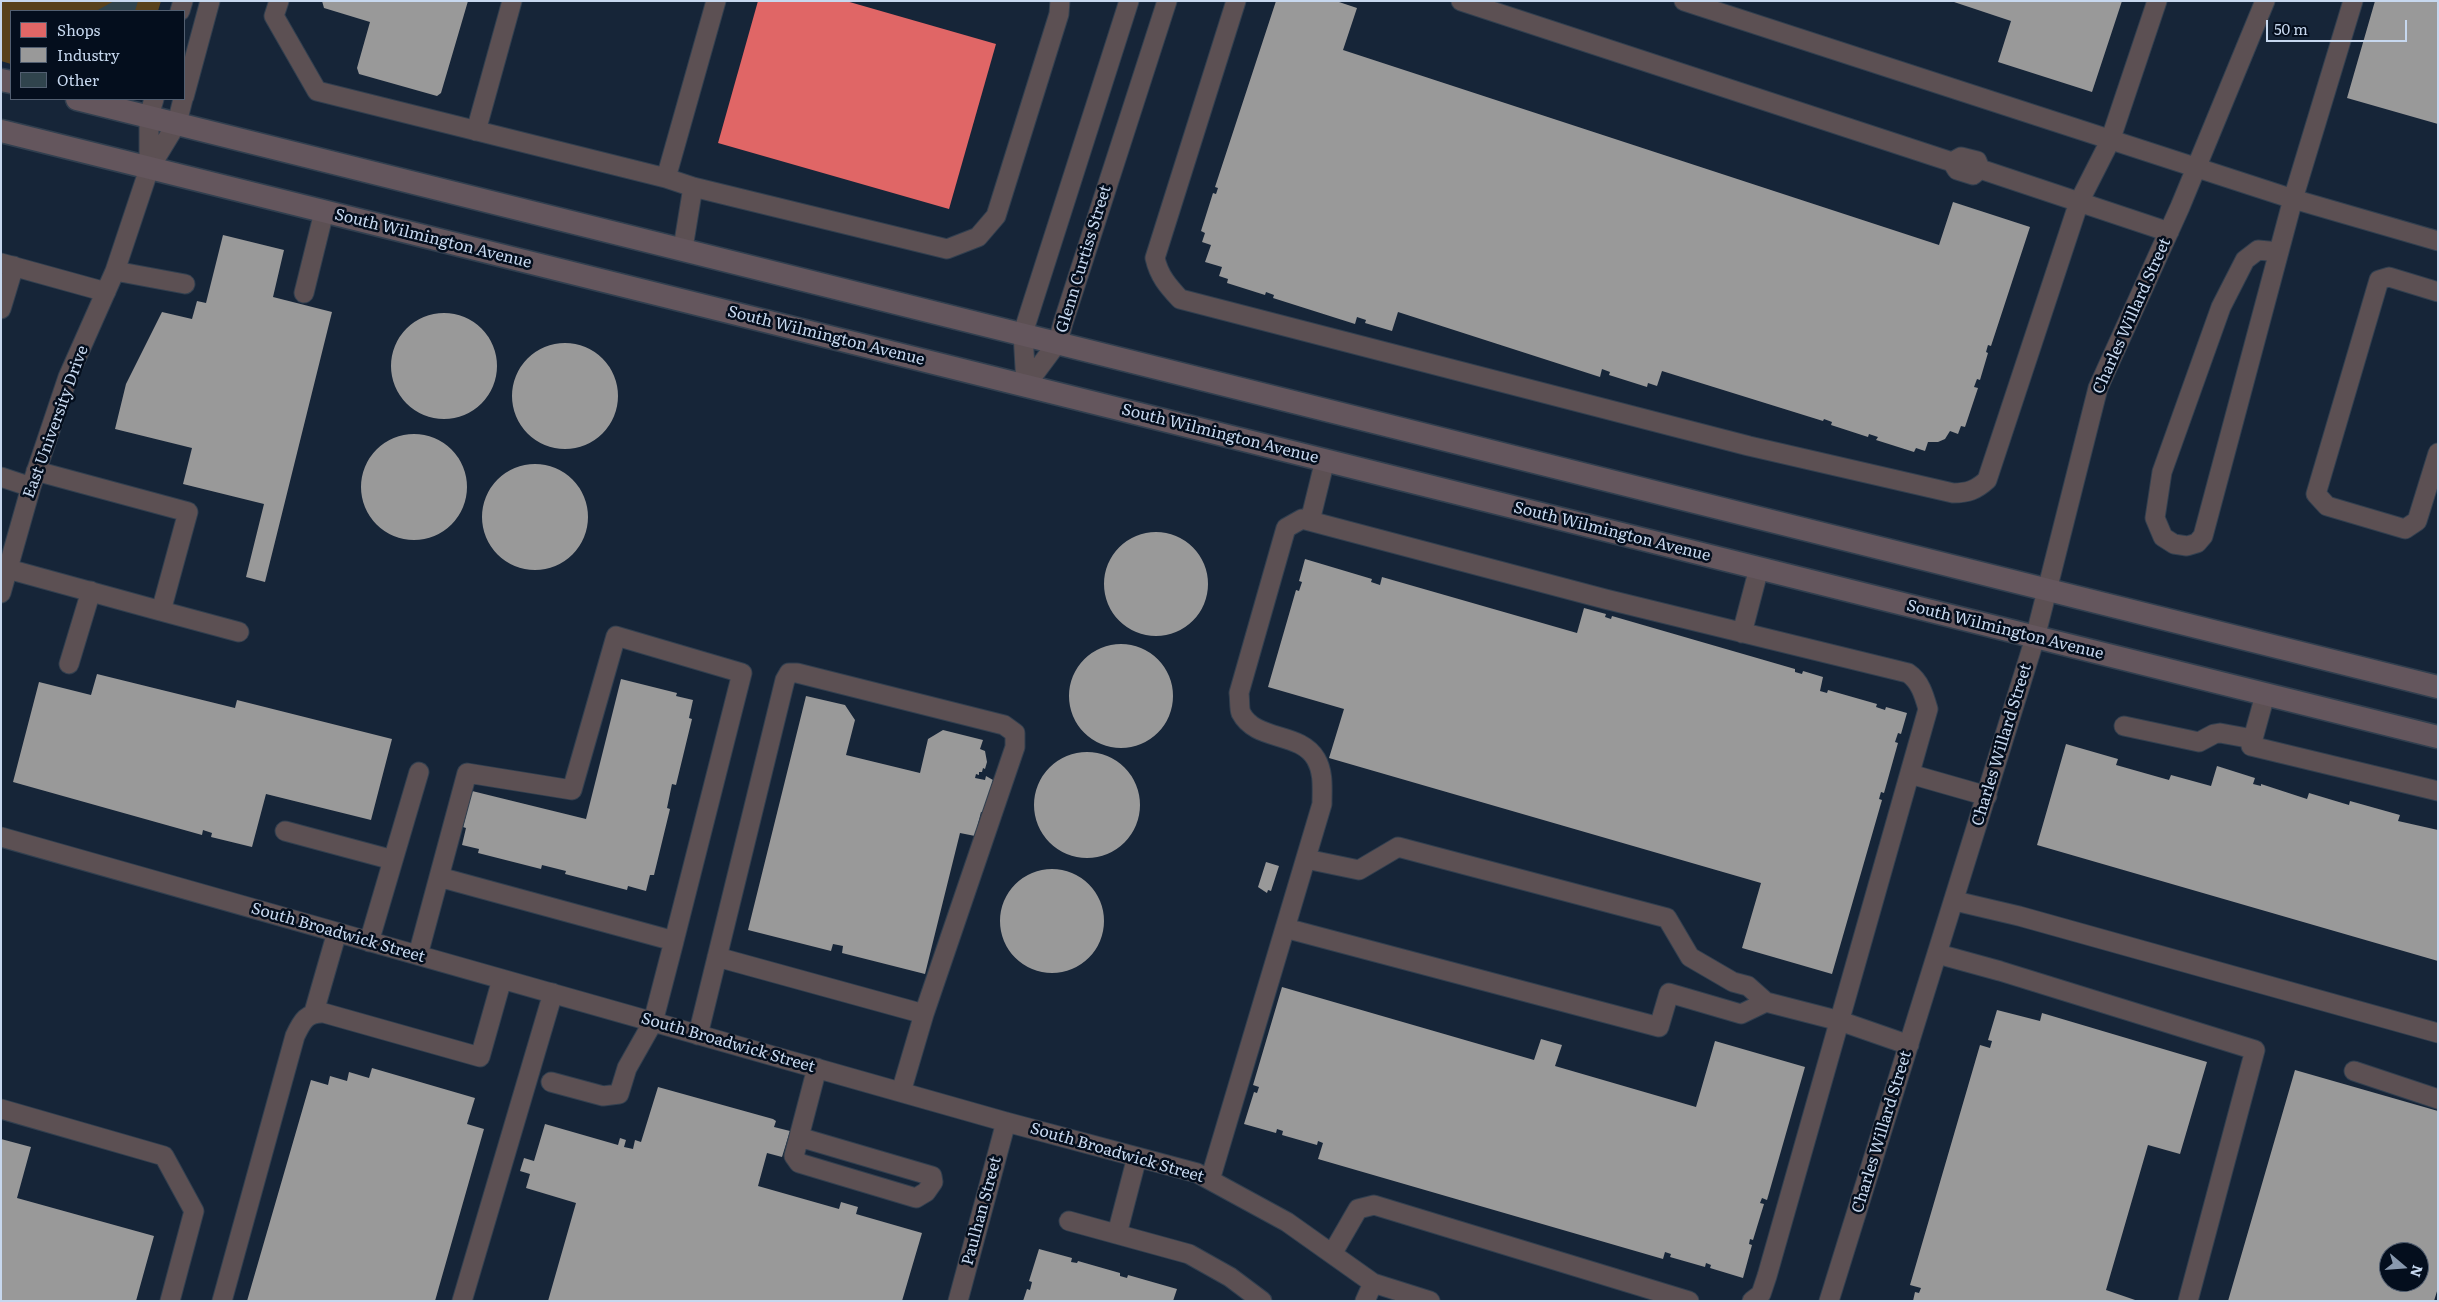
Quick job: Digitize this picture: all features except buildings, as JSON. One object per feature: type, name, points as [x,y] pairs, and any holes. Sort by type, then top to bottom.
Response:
[{"type":"main road","points":[[86,100],[151,108],[177,123],[2438,687]]},
{"type":"main road","name":"South Wilmington Avenue","points":[[1,131],[2438,737]]},
{"type":"street","name":"East University Drive","points":[[185,94],[210,1]]},
{"type":"street","points":[[279,1],[274,16],[317,91],[666,178],[693,187],[946,249],[978,237],[996,216],[1059,14],[1060,1]]},
{"type":"street","points":[[476,131],[512,1]]},
{"type":"street","points":[[666,178],[716,1]]},
{"type":"street","points":[[1026,385],[1023,333],[1129,1]]},
{"type":"street","name":"Glenn Curtiss Street","points":[[1026,385],[1058,342],[1167,1]]},
{"type":"street","points":[[1236,1],[1155,258],[1157,270],[1165,283],[1180,299],[1749,446],[1953,493],[1965,493],[1978,489],[1987,480],[2079,202],[2110,141],[2157,1]]},
{"type":"street","points":[[1461,1],[1952,162],[1960,157],[1977,161],[1980,169],[2169,232]]},
{"type":"street","points":[[1684,1],[2196,169],[2438,240]]},
{"type":"street","name":"Charles Willard Street","points":[[1829,1301],[2035,638],[2098,388],[2169,232],[2265,1]]},
{"type":"street","points":[[2279,252],[2258,250],[2245,260],[2221,308],[2165,463],[2155,518],[2163,537],[2174,544],[2187,546],[2197,543],[2203,536],[2279,252],[2293,199],[2353,1]]},
{"type":"street","name":"East University Drive","points":[[1,593],[34,479],[68,377],[115,271],[149,169],[177,123],[183,100]]},
{"type":"street","name":"East University Drive","points":[[149,169],[151,108]]},
{"type":"street","points":[[683,248],[693,187]]},
{"type":"street","points":[[304,293],[324,212]]},
{"type":"street","points":[[1,309],[8,264],[106,292]]},
{"type":"street","points":[[115,271],[185,284]]},
{"type":"street","points":[[2438,292],[2389,278],[2379,280],[2316,494],[2328,506],[2405,529],[2417,522],[2438,453]]},
{"type":"street","points":[[1310,521],[1325,460]]},
{"type":"street","points":[[1,478],[34,479],[188,512],[161,610]]},
{"type":"street","points":[[1210,1180],[1322,804],[1322,777],[1315,758],[1304,746],[1254,727],[1241,712],[1239,693],[1286,528],[1302,519],[1908,673],[1914,677],[1924,695],[1928,709],[1767,1276],[1761,1294],[1752,1301]]},
{"type":"street","points":[[8,568],[239,632]]},
{"type":"street","points":[[1742,632],[1758,568]]},
{"type":"street","points":[[69,664],[91,591]]},
{"type":"street","points":[[418,955],[467,773],[572,790],[616,636],[742,673],[652,1022],[627,1068],[619,1094],[603,1096],[552,1082]]},
{"type":"street","points":[[698,1035],[785,680],[789,673],[797,673],[1004,725],[1015,733],[1015,747],[924,1014],[901,1092]]},
{"type":"street","points":[[2265,694],[2251,746],[2438,791]]},
{"type":"street","points":[[2124,726],[2198,742],[2220,733],[2253,739]]},
{"type":"street","points":[[369,942],[419,772]]},
{"type":"street","points":[[1910,774],[1987,796]]},
{"type":"street","points":[[285,831],[393,860]]},
{"type":"street","name":"South Broadwick Street","points":[[1,837],[1006,1122],[1197,1173],[1287,1222],[1373,1283],[1429,1301]]},
{"type":"street","points":[[1306,859],[1359,870],[1398,848],[1667,918],[1690,957],[1733,982],[1748,986],[1766,1002],[1840,1021],[1909,1045]]},
{"type":"street","points":[[439,877],[674,941]]},
{"type":"street","points":[[1954,901],[2019,916],[2438,1034]]},
{"type":"street","points":[[1285,928],[1659,1026],[1669,993],[1742,1014],[1766,1002]]},
{"type":"street","points":[[314,1012],[337,932]]},
{"type":"street","points":[[1938,954],[2000,970],[2255,1050],[2188,1301]]},
{"type":"street","points":[[717,957],[924,1014]]},
{"type":"street","points":[[222,1301],[295,1036],[306,1017],[314,1012],[324,1013],[480,1057],[502,979]]},
{"type":"street","points":[[462,1301],[553,994]]},
{"type":"street","points":[[799,1137],[932,1176],[934,1182],[926,1192],[916,1198],[799,1163],[794,1156],[799,1137],[818,1068]]},
{"type":"street","points":[[2354,1071],[2438,1099]]},
{"type":"street","points":[[1,1109],[164,1156],[194,1211],[170,1301]]},
{"type":"street","name":"Paulhan Street","points":[[958,1301],[1006,1122]]},
{"type":"street","points":[[1117,1234],[1137,1157]]},
{"type":"street","points":[[1332,1254],[1358,1208],[1374,1205],[1689,1301]]},
{"type":"street","points":[[1069,1221],[1189,1254],[1230,1277],[1262,1301]]},
{"type":"street","points":[[1365,1301],[1373,1283]]},
{"type":"shaded area","points":[[1,1],[161,1],[158,10],[10,10],[10,64],[1,61]]}]
